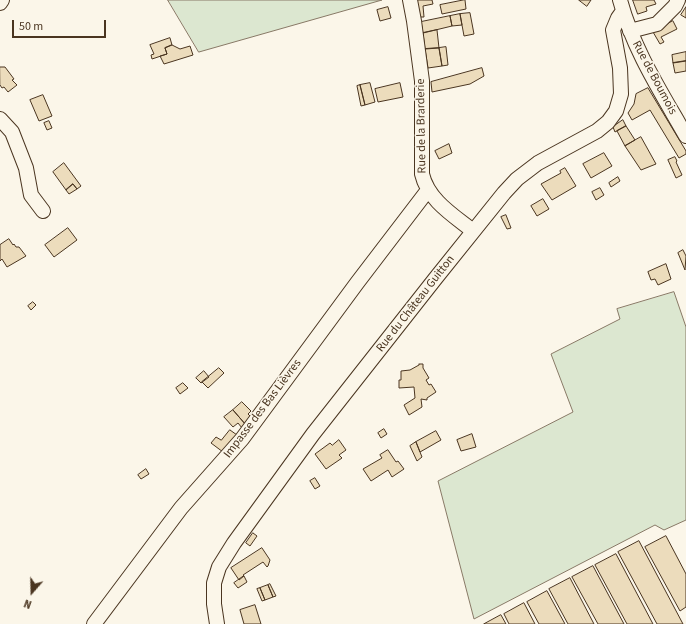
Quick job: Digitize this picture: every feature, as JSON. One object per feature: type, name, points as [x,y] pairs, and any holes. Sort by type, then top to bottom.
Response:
[{"type":"street","name":"Rue de la Brarderie","points":[[410,0],[422,81],[422,174],[428,190],[433,198],[473,231]]},
{"type":"street","points":[[630,32],[657,24],[675,6],[678,0]]},
{"type":"street","name":"Rue de Boumois","points":[[623,10],[630,32],[646,66],[686,136]]},
{"type":"street","name":"Rue du Château Guitton","points":[[217,624],[214,604],[214,583],[219,567],[234,543],[313,434],[473,231],[517,179],[538,163],[597,131],[608,122],[616,111],[621,94],[620,68],[613,30],[623,10]]},
{"type":"street","points":[[0,119],[12,132],[26,168],[32,195],[43,211]]},
{"type":"street","name":"Impasse des Bas Lièvres","points":[[94,624],[181,508],[242,439],[352,289],[428,190]]},
{"type":"green space","points":[[168,0],[382,0],[199,52]]},
{"type":"green space","points":[[674,292],[686,327],[686,520],[664,530],[655,525],[474,619],[438,481],[573,412],[551,354],[620,319],[617,309]]},
{"type":"building","points":[[416,0],[432,0],[433,4],[423,6],[424,17],[420,17]]},
{"type":"building","points":[[465,0],[466,9],[442,14],[440,5]]},
{"type":"building","points":[[579,0],[591,0],[587,6]]},
{"type":"building","points":[[633,0],[654,0],[656,4],[646,7],[647,11],[638,14]]},
{"type":"building","points":[[388,7],[391,18],[380,21],[377,10]]},
{"type":"building","points":[[686,7],[686,18],[681,15]]},
{"type":"building","points":[[470,13],[474,34],[464,36],[460,14]]},
{"type":"building","points":[[460,14],[462,25],[452,26],[450,16]]},
{"type":"building","points":[[450,16],[452,26],[423,33],[421,22]]},
{"type":"building","points":[[673,21],[677,29],[661,37],[664,42],[660,44],[653,32]]},
{"type":"building","points":[[437,30],[439,48],[425,49],[423,33]]},
{"type":"building","points":[[170,38],[172,45],[165,48],[167,54],[152,59],[151,55],[154,54],[150,45]]},
{"type":"building","points":[[172,45],[180,49],[190,46],[193,55],[164,64],[160,56],[167,54],[165,48]]},
{"type":"building","points":[[446,47],[448,65],[442,66],[439,48]]},
{"type":"building","points":[[439,48],[442,66],[428,68],[425,49]]},
{"type":"building","points":[[686,52],[686,61],[673,63],[672,55]]},
{"type":"building","points":[[686,61],[686,71],[675,73],[673,63]]},
{"type":"building","points":[[0,67],[5,67],[14,79],[12,80],[17,85],[8,92],[0,85]]},
{"type":"building","points":[[482,68],[484,76],[470,84],[432,92],[431,82]]},
{"type":"building","points":[[370,83],[375,102],[365,105],[360,85]]},
{"type":"building","points":[[400,83],[403,97],[378,102],[375,89]]},
{"type":"building","points":[[360,85],[365,105],[361,106],[357,86]]},
{"type":"building","points":[[648,88],[686,151],[686,154],[679,158],[650,110],[632,120],[628,113],[634,104],[636,94]]},
{"type":"building","points":[[43,95],[52,116],[39,121],[30,100]]},
{"type":"building","points":[[623,120],[626,126],[615,132],[613,127]]},
{"type":"building","points":[[49,121],[52,128],[47,130],[44,123]]},
{"type":"building","points":[[626,126],[635,140],[625,146],[617,131]]},
{"type":"building","points":[[641,137],[656,164],[641,170],[625,146]]},
{"type":"building","points":[[449,144],[452,153],[439,159],[435,151]]},
{"type":"building","points":[[604,153],[612,166],[591,178],[583,164]]},
{"type":"building","points":[[675,157],[682,175],[676,178],[668,160]]},
{"type":"building","points":[[64,163],[81,186],[77,189],[73,184],[66,190],[53,172]]},
{"type":"building","points":[[565,168],[576,186],[552,200],[541,184],[561,173],[560,171]]},
{"type":"building","points":[[618,177],[620,181],[611,187],[609,183]]},
{"type":"building","points":[[73,184],[77,189],[69,194],[66,190]]},
{"type":"building","points":[[600,188],[604,195],[596,200],[592,192]]},
{"type":"building","points":[[543,199],[549,209],[537,216],[531,206]]},
{"type":"building","points":[[506,215],[511,228],[507,229],[501,217]]},
{"type":"building","points":[[68,228],[77,240],[54,257],[45,245]]},
{"type":"building","points":[[9,239],[13,245],[14,244],[16,247],[19,247],[26,256],[7,267],[2,259],[0,261],[0,245]]},
{"type":"building","points":[[683,250],[686,256],[685,270],[678,253]]},
{"type":"building","points":[[666,264],[671,279],[658,285],[655,279],[651,280],[648,272]]},
{"type":"building","points":[[33,302],[36,305],[31,310],[28,306]]},
{"type":"building","points":[[419,364],[423,364],[423,368],[429,378],[426,380],[429,385],[431,384],[436,392],[427,398],[427,400],[421,399],[422,407],[409,415],[404,405],[415,398],[414,387],[399,388],[399,380],[401,380],[401,371],[410,370]]},
{"type":"building","points":[[219,368],[224,373],[208,388],[202,382]]},
{"type":"building","points":[[204,371],[209,377],[201,383],[196,378]]},
{"type":"building","points":[[183,383],[188,388],[180,394],[176,388]]},
{"type":"building","points":[[242,402],[251,411],[248,414],[253,419],[246,425],[233,410]]},
{"type":"building","points":[[233,410],[246,425],[242,428],[238,423],[233,427],[224,417]]},
{"type":"building","points":[[384,429],[387,434],[381,438],[378,433]]},
{"type":"building","points":[[230,430],[237,435],[223,452],[211,443],[216,437],[221,440]]},
{"type":"building","points":[[436,431],[441,440],[420,452],[416,442]]},
{"type":"building","points":[[472,434],[476,447],[461,451],[457,440]]},
{"type":"building","points":[[339,440],[346,450],[339,455],[342,458],[326,469],[315,454],[330,443],[332,445]]},
{"type":"building","points":[[416,442],[422,457],[417,461],[410,446]]},
{"type":"building","points":[[388,450],[396,462],[398,461],[404,469],[392,477],[388,470],[371,481],[363,469],[382,458],[380,455]]},
{"type":"building","points":[[146,469],[149,474],[141,479],[138,475]]},
{"type":"building","points":[[315,478],[320,486],[315,489],[310,481]]},
{"type":"building","points":[[253,533],[257,536],[250,546],[246,543]]},
{"type":"building","points":[[666,536],[686,574],[686,607],[680,611],[645,547]]},
{"type":"building","points":[[639,541],[683,624],[657,624],[618,552]]},
{"type":"building","points":[[262,548],[270,560],[268,566],[267,567],[263,562],[243,575],[244,576],[239,580],[231,568]]},
{"type":"building","points":[[616,554],[653,624],[627,624],[595,565]]},
{"type":"building","points":[[593,566],[624,624],[598,624],[572,577]]},
{"type":"building","points":[[244,576],[247,582],[238,588],[234,583]]},
{"type":"building","points":[[570,578],[594,624],[568,624],[549,589]]},
{"type":"building","points":[[270,584],[276,596],[273,597],[268,585]]},
{"type":"building","points":[[268,585],[273,597],[265,600],[260,588]]},
{"type":"building","points":[[260,588],[265,600],[262,601],[257,589]]},
{"type":"building","points":[[547,591],[565,624],[539,624],[527,602]]},
{"type":"building","points":[[524,603],[535,624],[509,624],[504,614]]},
{"type":"building","points":[[255,605],[261,624],[244,624],[240,610]]},
{"type":"building","points":[[501,615],[506,624],[484,624]]}]
